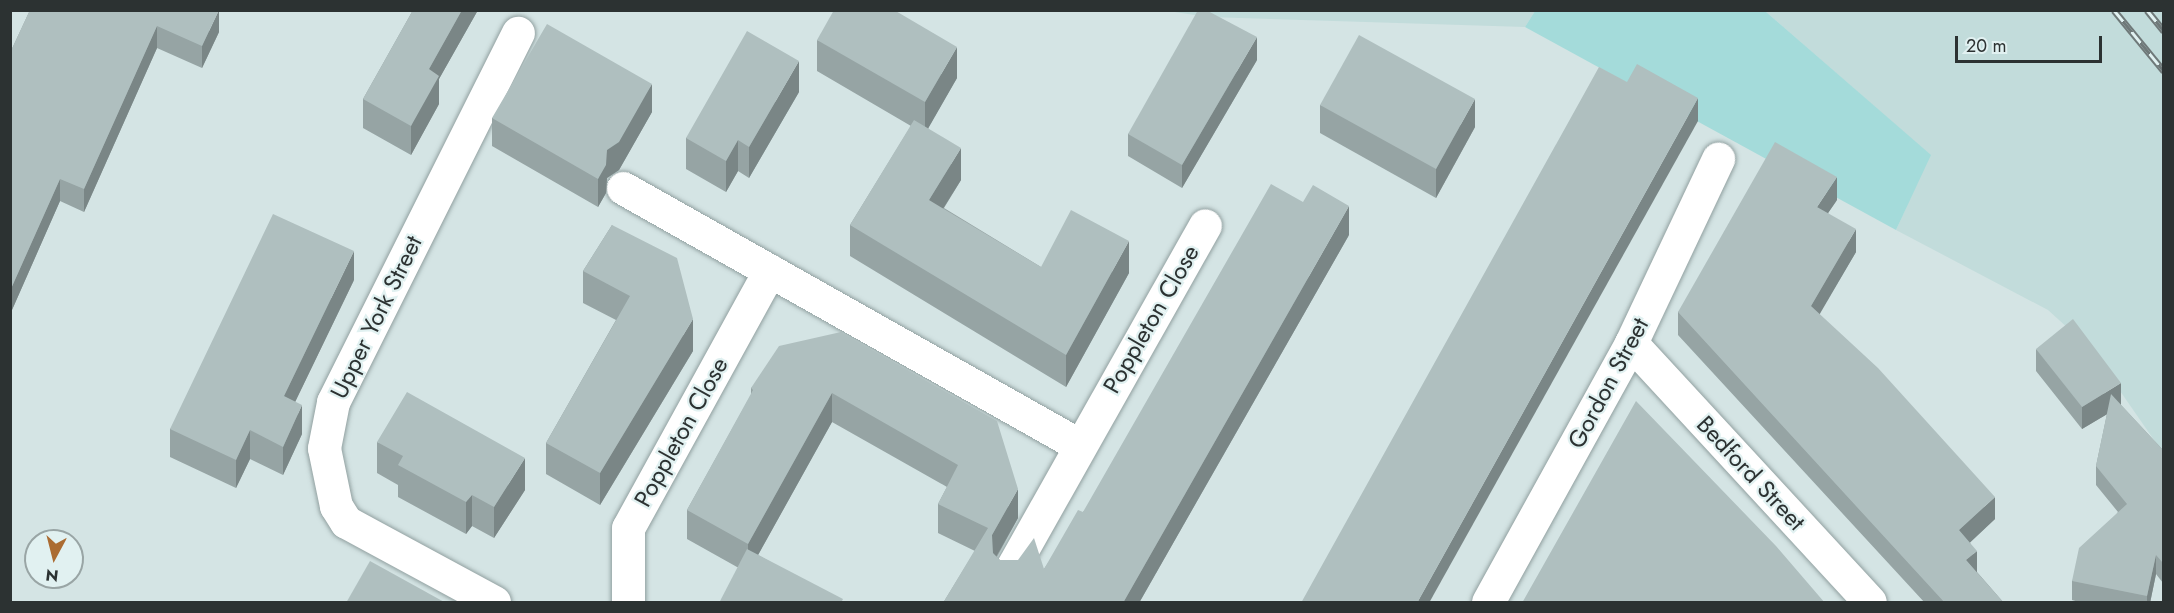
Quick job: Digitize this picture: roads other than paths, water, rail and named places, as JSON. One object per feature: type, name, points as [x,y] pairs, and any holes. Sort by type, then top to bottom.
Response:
[{"type":"street","name":"Upper York Street","points":[[494,603],[346,522],[336,506],[324,448],[333,402],[518,33]]},
{"type":"street","name":"Gordon Street","points":[[1488,603],[1631,343],[1718,159]]},
{"type":"street","points":[[623,188],[1079,446]]},
{"type":"street","name":"Poppleton Close","points":[[1009,573],[1205,225]]},
{"type":"street","name":"Poppleton Close","points":[[628,603],[628,528],[770,270]]},
{"type":"street","name":"Bedford Street","points":[[1631,343],[1870,603]]},
{"type":"railway","points":[[2114,10],[2164,71]]},
{"type":"railway","points":[[2147,10],[2164,31]]}]
